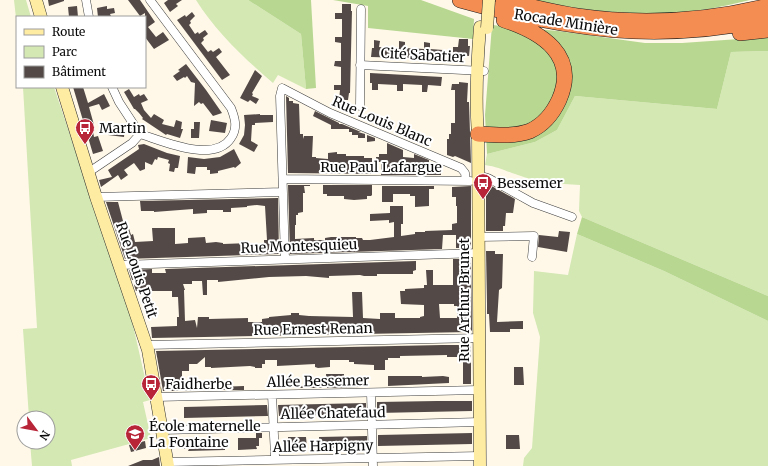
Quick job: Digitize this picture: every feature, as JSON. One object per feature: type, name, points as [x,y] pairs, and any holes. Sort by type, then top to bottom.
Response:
[{"type":"highway","points":[[450,0],[455,4],[511,23],[538,35],[554,49],[564,67],[564,83],[560,99],[551,114],[539,126],[524,133],[478,134]]},
{"type":"highway","name":"Rocade Minière","points":[[460,0],[531,18],[573,26],[617,31],[670,32],[716,28],[768,19]]},
{"type":"highway","name":"Rocade Minière","points":[[503,0],[539,9],[579,16],[632,20],[672,20],[711,16],[768,6]]},
{"type":"highway","points":[[670,32],[679,37],[768,30]]},
{"type":"street","points":[[36,0],[41,16]]},
{"type":"street","points":[[86,0],[89,16]]},
{"type":"street","points":[[113,88],[140,134],[184,148],[207,149],[222,146],[231,139],[235,131],[235,119],[228,104],[150,0]]},
{"type":"street","name":"Rue Arthur Brunet","points":[[480,461],[478,134],[476,106],[483,27],[482,0]]},
{"type":"street","points":[[483,27],[489,0]]},
{"type":"street","name":"Cité Sabatier","points":[[360,106],[361,9]]},
{"type":"street","name":"Cité Sabatier","points":[[360,65],[480,70]]},
{"type":"street","name":"Rue Louis Petit","points":[[62,88],[96,197],[146,346],[168,464]]},
{"type":"street","name":"Rue Louis Blanc","points":[[283,179],[280,96],[282,88],[330,113],[461,168],[465,174],[466,180]]},
{"type":"street","points":[[88,172],[132,143],[140,134]]},
{"type":"street","name":"Rue Paul Lafargue","points":[[283,179],[466,180],[488,178],[533,203],[572,217]]},
{"type":"street","points":[[283,179],[285,260]]},
{"type":"street","points":[[96,197],[283,192]]},
{"type":"street","points":[[478,237],[534,236],[532,257]]},
{"type":"street","name":"Rue Montesquieu","points":[[120,265],[478,253]]},
{"type":"street","name":"Rue Ernest Renan","points":[[146,346],[480,338]]},
{"type":"street","name":"Allée Bessemer","points":[[156,397],[480,390]]},
{"type":"street","points":[[371,393],[373,462]]},
{"type":"street","points":[[272,395],[275,462]]},
{"type":"street","name":"Allée Chatefaud","points":[[162,430],[480,422]]},
{"type":"street","name":"Allée Harpigny","points":[[168,464],[480,461]]},
{"type":"green space","points":[[14,0],[26,0],[31,16],[16,16],[16,18]]},
{"type":"green space","points":[[196,0],[248,0],[301,34],[306,89],[278,75],[273,83],[222,34]]},
{"type":"green space","points":[[248,0],[311,0],[316,88],[306,89],[301,34]]},
{"type":"green space","points":[[333,0],[421,0],[474,19],[473,39],[368,28],[368,6]]},
{"type":"green space","points":[[532,0],[750,0],[702,10],[637,13],[567,7]]},
{"type":"green space","points":[[492,25],[558,31],[645,43],[682,43],[768,37],[768,51],[731,52],[717,109],[575,96],[557,130],[535,142],[487,154],[485,115]]},
{"type":"green space","points":[[768,51],[768,296],[582,217],[579,211],[580,185],[540,181],[485,165],[487,154],[535,142],[557,130],[575,96],[717,109],[731,52]]},
{"type":"green space","points":[[23,88],[54,88],[132,321],[150,400],[143,402],[151,438],[71,460],[72,466],[32,466],[31,450],[56,450],[56,410],[28,410],[23,329],[37,328]]},
{"type":"green space","points":[[582,217],[768,296],[768,321],[664,271],[577,234]]},
{"type":"green space","points":[[577,234],[664,271],[768,321],[768,466],[523,466],[524,458],[532,448],[540,337],[533,313],[534,271],[568,275]]},
{"type":"building","points":[[48,0],[64,0],[64,1],[49,6]]},
{"type":"building","points":[[128,0],[140,0],[155,22],[148,27],[156,37],[163,32],[169,40],[154,49],[146,38],[145,13],[140,16]]},
{"type":"building","points":[[168,0],[182,0],[176,4],[178,6],[170,12],[164,3]]},
{"type":"building","points":[[342,4],[351,4],[352,11],[350,93],[348,100],[339,100],[340,90],[334,90],[334,85],[341,85],[341,67],[334,66],[335,61],[341,61],[341,43],[335,42],[335,37],[342,37],[342,19],[335,19],[335,13],[342,13]]},
{"type":"building","points":[[77,6],[78,16],[69,16],[68,7]]},
{"type":"building","points":[[107,6],[107,9],[114,8],[115,13],[110,14],[111,16],[98,16],[97,8]]},
{"type":"building","points":[[192,12],[195,16],[190,21],[191,23],[189,25],[195,34],[198,32],[199,34],[205,30],[208,34],[203,38],[204,40],[201,43],[208,52],[211,50],[213,52],[219,48],[222,52],[216,57],[230,75],[222,80],[177,20],[185,15],[186,17]]},
{"type":"building","points":[[459,39],[468,39],[468,46],[470,46],[469,56],[460,55],[460,53],[453,53],[453,47],[458,47]]},
{"type":"building","points":[[374,40],[380,41],[379,47],[389,48],[399,48],[399,41],[405,42],[405,48],[424,49],[424,42],[430,43],[430,49],[443,50],[443,59],[371,57],[372,48],[374,48]]},
{"type":"building","points":[[186,64],[222,113],[213,116],[203,103],[201,104],[199,102],[194,106],[195,83],[191,82],[187,76],[177,81],[173,76]]},
{"type":"building","points":[[255,70],[262,76],[252,93],[252,96],[259,99],[256,104],[250,100],[248,102],[240,98]]},
{"type":"building","points":[[370,73],[442,77],[441,86],[428,85],[427,92],[422,92],[422,85],[403,84],[403,91],[397,91],[397,85],[378,84],[378,90],[372,90]]},
{"type":"building","points":[[459,82],[468,83],[467,102],[469,102],[471,163],[455,156],[453,157],[447,155],[447,139],[449,139],[449,134],[451,134],[451,123],[455,123],[455,90],[451,90],[452,84],[459,84]]},
{"type":"building","points":[[73,88],[83,88],[88,103],[104,94],[110,106],[102,110],[99,104],[89,107],[94,125],[92,126],[94,137],[98,136],[103,151],[93,154]]},
{"type":"building","points":[[129,89],[134,97],[139,94],[140,96],[144,94],[148,100],[141,103],[144,110],[151,118],[154,114],[164,120],[162,124],[174,127],[176,120],[182,122],[181,129],[183,129],[180,138],[166,135],[142,119],[143,118],[134,109],[124,92]]},
{"type":"building","points":[[286,96],[289,98],[289,101],[299,104],[300,134],[303,134],[303,139],[304,136],[313,136],[312,157],[328,159],[328,153],[337,152],[337,154],[346,154],[346,156],[364,156],[364,158],[372,158],[372,174],[288,173]]},
{"type":"building","points":[[315,111],[339,124],[365,134],[365,138],[358,138],[358,135],[352,135],[352,132],[349,132],[349,129],[331,129],[331,125],[313,116]]},
{"type":"building","points":[[244,115],[273,115],[273,122],[255,123],[255,125],[252,125],[251,141],[258,145],[254,152],[239,144],[244,135]]},
{"type":"building","points":[[211,120],[227,123],[225,133],[209,131]]},
{"type":"building","points":[[194,122],[200,122],[199,138],[191,138],[191,129],[194,129]]},
{"type":"building","points":[[116,125],[125,126],[124,137],[108,135],[108,127],[116,127]]},
{"type":"building","points":[[367,135],[375,138],[375,141],[367,142]]},
{"type":"building","points":[[387,143],[403,150],[403,157],[414,158],[414,154],[429,160],[429,169],[441,169],[441,175],[381,175],[381,162],[376,162],[376,157],[379,157],[379,154],[387,154]]},
{"type":"building","points":[[144,144],[167,153],[180,156],[178,168],[175,168],[174,172],[169,171],[169,160],[158,157],[152,165],[145,162],[145,169],[140,171],[134,163],[124,170],[128,175],[121,180],[118,175],[101,187],[99,180],[112,177],[108,170],[139,149],[138,145]]},
{"type":"building","points":[[234,149],[241,163],[235,168],[234,167],[218,171],[218,173],[210,174],[210,170],[207,170],[207,167],[196,167],[195,174],[187,173],[188,157],[204,159],[220,157]]},
{"type":"building","points":[[488,184],[515,199],[513,213],[506,213],[503,231],[486,231],[486,188]]},
{"type":"building","points":[[288,185],[310,185],[304,186],[305,193],[303,193],[303,212],[296,215],[295,239],[314,238],[314,240],[325,240],[325,238],[331,237],[356,237],[362,238],[363,240],[370,240],[394,237],[394,222],[389,223],[389,220],[370,221],[370,214],[390,213],[390,206],[403,206],[401,236],[415,234],[415,232],[452,230],[452,224],[457,223],[457,206],[456,197],[452,197],[452,187],[471,186],[471,248],[456,248],[456,235],[443,235],[442,249],[290,254]]},
{"type":"building","points":[[323,185],[372,185],[372,195],[367,196],[367,199],[354,200],[344,199],[344,196],[327,196],[327,194],[323,194]]},
{"type":"building","points":[[382,186],[434,186],[434,189],[429,189],[429,206],[415,207],[415,196],[410,196],[410,194],[393,194],[393,202],[382,202]]},
{"type":"building","points":[[278,198],[279,254],[125,259],[106,202],[118,202],[123,221],[127,222],[135,242],[153,241],[152,228],[175,228],[175,244],[188,243],[188,238],[205,237],[206,243],[250,243],[250,248],[264,248],[264,240],[267,240],[265,206],[257,205],[231,208],[231,212],[223,212],[223,210],[207,210],[207,213],[193,214],[193,209],[154,212],[141,211],[140,201]]},
{"type":"building","points":[[559,231],[570,232],[567,252],[538,247],[539,235],[558,237]]},
{"type":"building","points":[[486,251],[495,251],[495,254],[503,254],[502,288],[499,290],[497,322],[523,321],[523,329],[510,329],[510,332],[490,332],[489,314],[487,314]]},
{"type":"building","points":[[453,259],[471,259],[472,330],[470,332],[152,338],[151,327],[177,326],[177,317],[179,317],[178,297],[172,297],[172,291],[136,291],[134,285],[139,280],[132,280],[129,270],[152,269],[152,273],[166,273],[165,269],[416,261],[416,270],[413,271],[413,274],[329,276],[329,278],[306,276],[269,277],[218,282],[218,280],[207,280],[207,295],[203,295],[202,281],[192,281],[192,284],[183,284],[185,290],[185,321],[195,320],[197,328],[198,317],[209,317],[209,319],[248,318],[248,322],[262,322],[262,319],[291,315],[291,313],[299,313],[299,315],[309,316],[353,317],[352,292],[362,292],[363,318],[380,319],[380,313],[395,313],[395,318],[420,318],[424,316],[424,305],[401,304],[400,291],[405,291],[405,289],[424,288],[424,285],[427,285],[426,270],[433,270],[433,285],[453,285]],"holes":[[[439,304],[454,304],[454,306],[457,306],[457,318],[440,318]]]},
{"type":"building","points":[[471,345],[471,384],[463,384],[463,357],[447,357],[447,355],[400,356],[400,358],[388,358],[388,360],[385,360],[385,370],[374,370],[374,365],[354,364],[354,362],[349,362],[349,360],[330,360],[330,367],[318,368],[315,367],[315,364],[277,366],[277,360],[265,360],[265,364],[262,364],[262,368],[250,366],[211,368],[205,367],[205,357],[197,364],[189,364],[189,371],[182,371],[182,391],[163,391],[156,351]]},
{"type":"building","points":[[514,367],[523,367],[524,385],[514,385]]},
{"type":"building","points":[[326,374],[344,374],[344,381],[349,381],[349,384],[360,384],[360,387],[327,388]]},
{"type":"building","points":[[388,376],[443,376],[449,377],[449,383],[388,386]]},
{"type":"building","points":[[199,382],[205,382],[205,390],[182,391],[182,389],[199,389]]},
{"type":"building","points":[[323,385],[323,388],[300,388],[300,386]]},
{"type":"building","points":[[244,386],[244,390],[217,390],[217,387]]},
{"type":"building","points":[[472,401],[472,411],[377,413],[377,402]]},
{"type":"building","points":[[366,403],[366,414],[279,416],[278,405]]},
{"type":"building","points":[[267,405],[268,416],[184,418],[184,407]]},
{"type":"building","points":[[256,433],[262,433],[262,438],[259,438],[259,446],[256,446],[257,449],[238,450],[238,438],[256,438]]},
{"type":"building","points":[[472,433],[472,444],[378,446],[378,435]]},
{"type":"building","points":[[506,435],[519,435],[520,449],[506,449]]},
{"type":"building","points":[[367,436],[367,447],[319,448],[319,437]]},
{"type":"building","points":[[288,437],[306,437],[307,448],[288,448]]},
{"type":"building","points":[[225,439],[225,450],[188,451],[189,449],[184,449],[184,440]]},
{"type":"building","points":[[145,441],[146,448],[131,452],[129,445]]},
{"type":"building","points":[[159,457],[160,466],[128,466],[143,460],[152,460]]},
{"type":"place","name":"Martin","points":[[85,145]]},
{"type":"place","name":"Bessemer","points":[[483,200]]},
{"type":"place","name":"Faidherbe","points":[[151,401]]},
{"type":"place","name":"École maternelle La Fontaine","points":[[135,451]]}]
